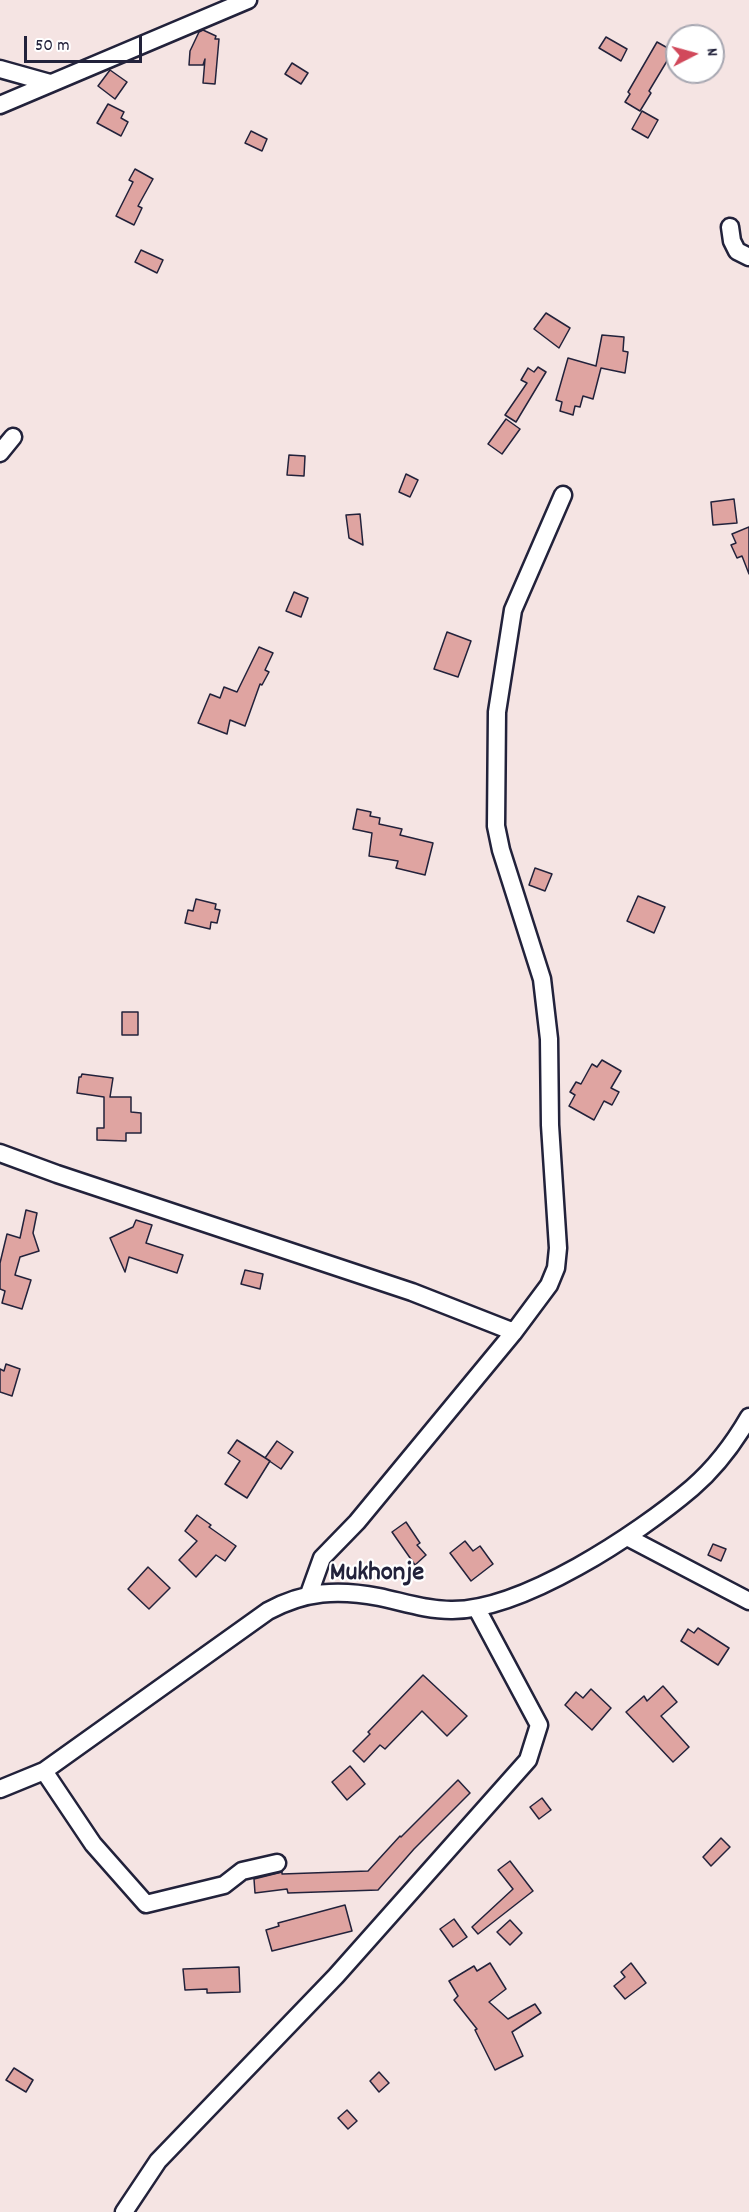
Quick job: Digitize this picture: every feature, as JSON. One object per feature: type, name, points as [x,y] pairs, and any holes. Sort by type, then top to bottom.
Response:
[{"type":"street","points":[[0,105],[248,0]]},
{"type":"street","points":[[0,69],[50,83]]},
{"type":"street","points":[[730,227],[736,251],[749,257]]},
{"type":"street","points":[[0,453],[13,436]]},
{"type":"street","points":[[309,1594],[322,1558],[357,1522],[514,1332],[549,1285],[556,1268],[558,1248],[550,1125],[549,1039],[543,979],[501,850],[496,826],[497,712],[513,610],[563,495]]},
{"type":"street","points":[[0,1153],[412,1292],[514,1332]]},
{"type":"street","points":[[0,1789],[44,1771],[268,1611],[289,1600],[309,1594],[343,1593],[377,1597],[419,1607],[450,1610],[477,1609],[532,1590],[627,1537],[693,1487],[736,1439],[749,1417]]},
{"type":"street","points":[[627,1537],[749,1601]]},
{"type":"street","points":[[124,2212],[158,2161],[336,1976],[528,1760],[539,1725],[477,1609]]},
{"type":"street","points":[[44,1771],[93,1844],[146,1904],[224,1885],[242,1871],[278,1863]]},
{"type":"building","points":[[203,30],[216,36],[215,39],[219,39],[215,84],[203,83],[205,59],[203,65],[189,65],[190,51],[199,32]]},
{"type":"building","points":[[606,37],[627,49],[621,61],[599,48]]},
{"type":"building","points":[[657,42],[665,46],[665,64],[640,111],[625,102],[630,94],[628,92]]},
{"type":"building","points":[[292,63],[308,73],[301,84],[285,74]]},
{"type":"building","points":[[110,70],[127,82],[115,99],[98,86]]},
{"type":"building","points":[[108,104],[124,112],[121,118],[128,122],[121,136],[97,123]]},
{"type":"building","points":[[642,111],[658,120],[648,138],[632,129]]},
{"type":"building","points":[[251,131],[267,139],[262,151],[245,143]]},
{"type":"building","points":[[135,169],[153,179],[138,206],[142,208],[134,225],[116,216],[133,182],[129,180]]},
{"type":"building","points":[[141,250],[163,260],[157,273],[135,262]]},
{"type":"building","points":[[546,313],[570,328],[559,348],[534,329]]},
{"type":"building","points":[[602,335],[624,337],[623,351],[628,352],[625,373],[601,368],[593,399],[583,396],[580,407],[575,406],[573,415],[560,411],[562,402],[556,400],[568,358],[596,366]]},
{"type":"building","points":[[538,367],[546,372],[516,422],[505,415],[527,383],[521,380],[528,368],[534,372]]},
{"type":"building","points":[[506,419],[520,429],[502,454],[488,444]]},
{"type":"building","points":[[289,455],[305,456],[304,476],[287,475]]},
{"type":"building","points":[[406,474],[418,480],[410,497],[399,492]]},
{"type":"building","points":[[734,499],[737,523],[713,525],[711,502]]},
{"type":"building","points":[[360,514],[363,545],[349,538],[346,515]]},
{"type":"building","points":[[749,527],[749,574],[742,556],[737,558],[731,545],[736,543],[732,534]]},
{"type":"building","points":[[294,592],[308,598],[301,617],[286,611]]},
{"type":"building","points":[[447,632],[471,641],[458,677],[434,669]]},
{"type":"building","points":[[259,647],[273,653],[265,670],[269,672],[262,685],[260,684],[245,726],[230,720],[227,734],[198,723],[210,694],[220,698],[224,687],[237,692]]},
{"type":"building","points":[[357,809],[371,812],[370,816],[380,818],[379,824],[402,829],[400,835],[433,843],[425,875],[396,868],[398,861],[369,856],[372,833],[353,829]]},
{"type":"building","points":[[535,868],[552,874],[545,891],[529,885]]},
{"type":"building","points":[[638,896],[665,907],[654,933],[627,921]]},
{"type":"building","points":[[196,899],[216,904],[215,909],[220,910],[217,923],[211,922],[210,929],[185,923],[188,910],[193,911]]},
{"type":"building","points":[[122,1012],[138,1012],[138,1035],[122,1035]]},
{"type":"building","points":[[602,1060],[621,1071],[611,1088],[619,1092],[612,1105],[604,1101],[594,1120],[569,1106],[575,1095],[570,1092],[576,1082],[581,1084],[592,1064],[597,1067]]},
{"type":"building","points":[[82,1074],[113,1078],[110,1097],[131,1097],[131,1112],[141,1113],[141,1133],[126,1133],[126,1141],[97,1140],[97,1128],[104,1128],[104,1097],[77,1093],[79,1077]]},
{"type":"building","points":[[26,1210],[37,1213],[33,1233],[39,1251],[20,1257],[15,1275],[31,1280],[22,1309],[2,1303],[5,1291],[0,1289],[0,1263],[7,1234],[20,1238]]},
{"type":"building","points":[[136,1220],[152,1225],[146,1243],[183,1255],[177,1273],[129,1257],[125,1272],[110,1238],[133,1227]]},
{"type":"building","points":[[245,1270],[263,1274],[260,1289],[241,1284]]},
{"type":"building","points":[[6,1364],[20,1369],[12,1396],[0,1392],[0,1369],[4,1371]]},
{"type":"building","points":[[237,1440],[270,1461],[247,1498],[225,1484],[240,1461],[228,1453]]},
{"type":"building","points":[[277,1441],[293,1452],[281,1469],[265,1458]]},
{"type":"building","points":[[197,1515],[211,1525],[209,1527],[236,1546],[225,1561],[216,1555],[196,1577],[179,1560],[197,1541],[185,1531]]},
{"type":"building","points":[[406,1522],[420,1543],[417,1545],[426,1555],[415,1565],[392,1532]]},
{"type":"building","points":[[465,1541],[473,1551],[480,1546],[493,1564],[471,1581],[450,1553]]},
{"type":"building","points":[[713,1544],[726,1549],[721,1561],[708,1555]]},
{"type":"building","points":[[148,1567],[170,1588],[149,1609],[128,1589]]},
{"type":"building","points":[[698,1628],[729,1648],[718,1665],[681,1641],[688,1629],[694,1633]]},
{"type":"building","points":[[423,1675],[467,1716],[447,1736],[422,1711],[385,1749],[380,1745],[364,1762],[353,1751],[370,1734],[368,1732]]},
{"type":"building","points":[[663,1686],[677,1702],[661,1716],[689,1747],[673,1762],[626,1712],[644,1696],[647,1701]]},
{"type":"building","points":[[591,1689],[611,1708],[592,1730],[565,1705],[576,1692],[583,1698]]},
{"type":"building","points":[[350,1766],[365,1784],[347,1800],[332,1782]]},
{"type":"building","points":[[458,1780],[470,1793],[414,1849],[378,1890],[288,1893],[287,1889],[255,1893],[254,1879],[282,1872],[282,1874],[368,1871],[400,1836]]},
{"type":"building","points":[[542,1798],[551,1810],[539,1819],[530,1807]]},
{"type":"building","points":[[721,1838],[730,1847],[711,1866],[703,1857]]},
{"type":"building","points":[[510,1861],[533,1891],[478,1934],[472,1927],[513,1889],[498,1870]]},
{"type":"building","points":[[345,1905],[352,1931],[272,1951],[266,1930],[279,1926],[278,1923]]},
{"type":"building","points":[[454,1919],[467,1937],[453,1947],[440,1929]]},
{"type":"building","points":[[510,1920],[522,1933],[510,1945],[497,1932]]},
{"type":"building","points":[[490,1963],[506,1989],[489,2002],[508,2019],[535,2004],[541,2013],[512,2032],[523,2056],[495,2070],[475,2030],[477,2029],[454,2000],[458,1996],[449,1981],[474,1966],[477,1971]]},
{"type":"building","points":[[631,1963],[646,1983],[625,1999],[614,1986],[625,1977],[621,1972]]},
{"type":"building","points":[[239,1967],[240,1992],[207,1993],[207,1989],[185,1990],[183,1969]]},
{"type":"building","points":[[14,2068],[33,2080],[26,2092],[6,2080]]},
{"type":"building","points":[[379,2072],[389,2083],[379,2092],[370,2081]]},
{"type":"building","points":[[347,2110],[357,2121],[348,2129],[338,2118]]},
{"type":"district","name":"Mukhonje","points":[[377,1575]]}]
